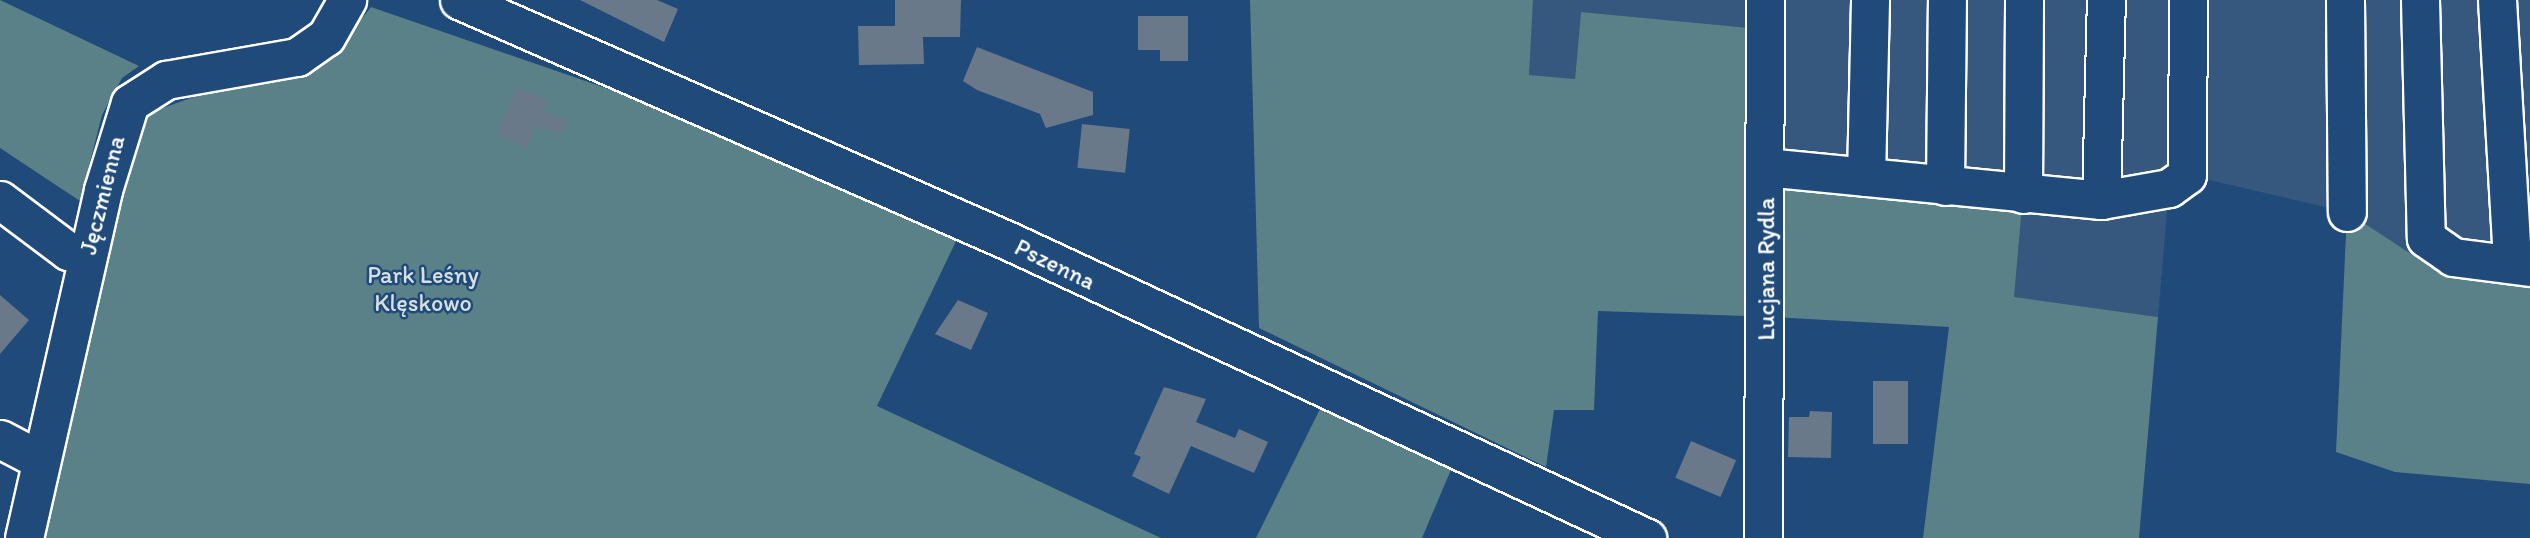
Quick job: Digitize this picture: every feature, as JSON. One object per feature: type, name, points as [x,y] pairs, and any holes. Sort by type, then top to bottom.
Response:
[{"type":"street","name":"Jęczmienna","points":[[24,538],[87,257],[130,103],[166,80],[297,57],[326,37],[347,0]]},
{"type":"street","name":"Pszenna","points":[[459,0],[1011,242],[1647,538]]},
{"type":"street","name":"Lucjana Rydla","points":[[1763,538],[1765,0]]},
{"type":"street","points":[[1866,177],[1870,0]]},
{"type":"street","points":[[1945,186],[1947,0]]},
{"type":"street","points":[[2023,194],[2024,0]]},
{"type":"street","points":[[2101,200],[2106,0]]},
{"type":"street","points":[[1765,167],[2101,200],[2169,188],[2187,174],[2188,0]]},
{"type":"street","points":[[2345,0],[2347,212]]},
{"type":"street","points":[[2420,0],[2426,237],[2453,257],[2521,264],[2497,0]]},
{"type":"street","points":[[0,200],[68,251],[87,257]]},
{"type":"street","points":[[0,439],[40,460]]},
{"type":"shaded area","points":[[1533,0],[2530,0],[2530,281],[2425,263],[2347,212],[2187,175],[2169,189],[2158,317],[2013,297],[1776,168],[1750,28],[1581,12],[1575,79],[1528,75]]},
{"type":"green space","points":[[0,0],[139,66],[122,78],[102,115],[80,201],[0,148]]},
{"type":"green space","points":[[1250,0],[1533,0],[1529,75],[1575,79],[1581,12],[1750,28],[1746,316],[1598,311],[1594,410],[1554,410],[1546,467],[1259,328]]},
{"type":"green space","name":"Park Leśny Klęskowo","points":[[371,7],[629,96],[959,235],[877,406],[1161,538],[42,538],[107,235],[146,114],[342,44]]},
{"type":"green space","points":[[1776,168],[2023,194],[2014,297],[2158,317],[2139,538],[1923,538],[1949,327],[1774,317]]},
{"type":"green space","points":[[2347,212],[2425,263],[2530,281],[2530,484],[2395,472],[2336,452]]},
{"type":"green space","points":[[1320,409],[1453,465],[1422,538],[1256,538]]},
{"type":"building","points":[[580,0],[657,0],[678,9],[664,42]]},
{"type":"building","points":[[895,0],[961,0],[960,37],[923,37],[924,64],[859,65],[858,26],[895,26]]},
{"type":"building","points":[[1138,16],[1188,16],[1188,61],[1160,61],[1160,50],[1138,50]]},
{"type":"building","points":[[977,47],[1093,92],[1093,115],[1046,128],[1040,114],[977,90],[963,81]]},
{"type":"building","points":[[517,87],[547,100],[543,110],[567,121],[561,134],[536,126],[527,148],[497,134]]},
{"type":"building","points":[[1082,124],[1130,129],[1125,173],[1077,168]]},
{"type":"building","points":[[0,295],[29,320],[0,354]]},
{"type":"building","points":[[958,300],[988,313],[971,350],[935,334]]},
{"type":"building","points":[[1873,381],[1908,381],[1908,444],[1873,444]]},
{"type":"building","points":[[1164,387],[1206,399],[1196,422],[1235,438],[1239,429],[1268,442],[1254,473],[1191,446],[1169,494],[1132,476],[1141,457],[1134,454]]},
{"type":"building","points":[[1810,411],[1832,412],[1831,458],[1788,457],[1789,417],[1809,417]]},
{"type":"building","points":[[1691,441],[1736,460],[1720,497],[1675,478]]}]
